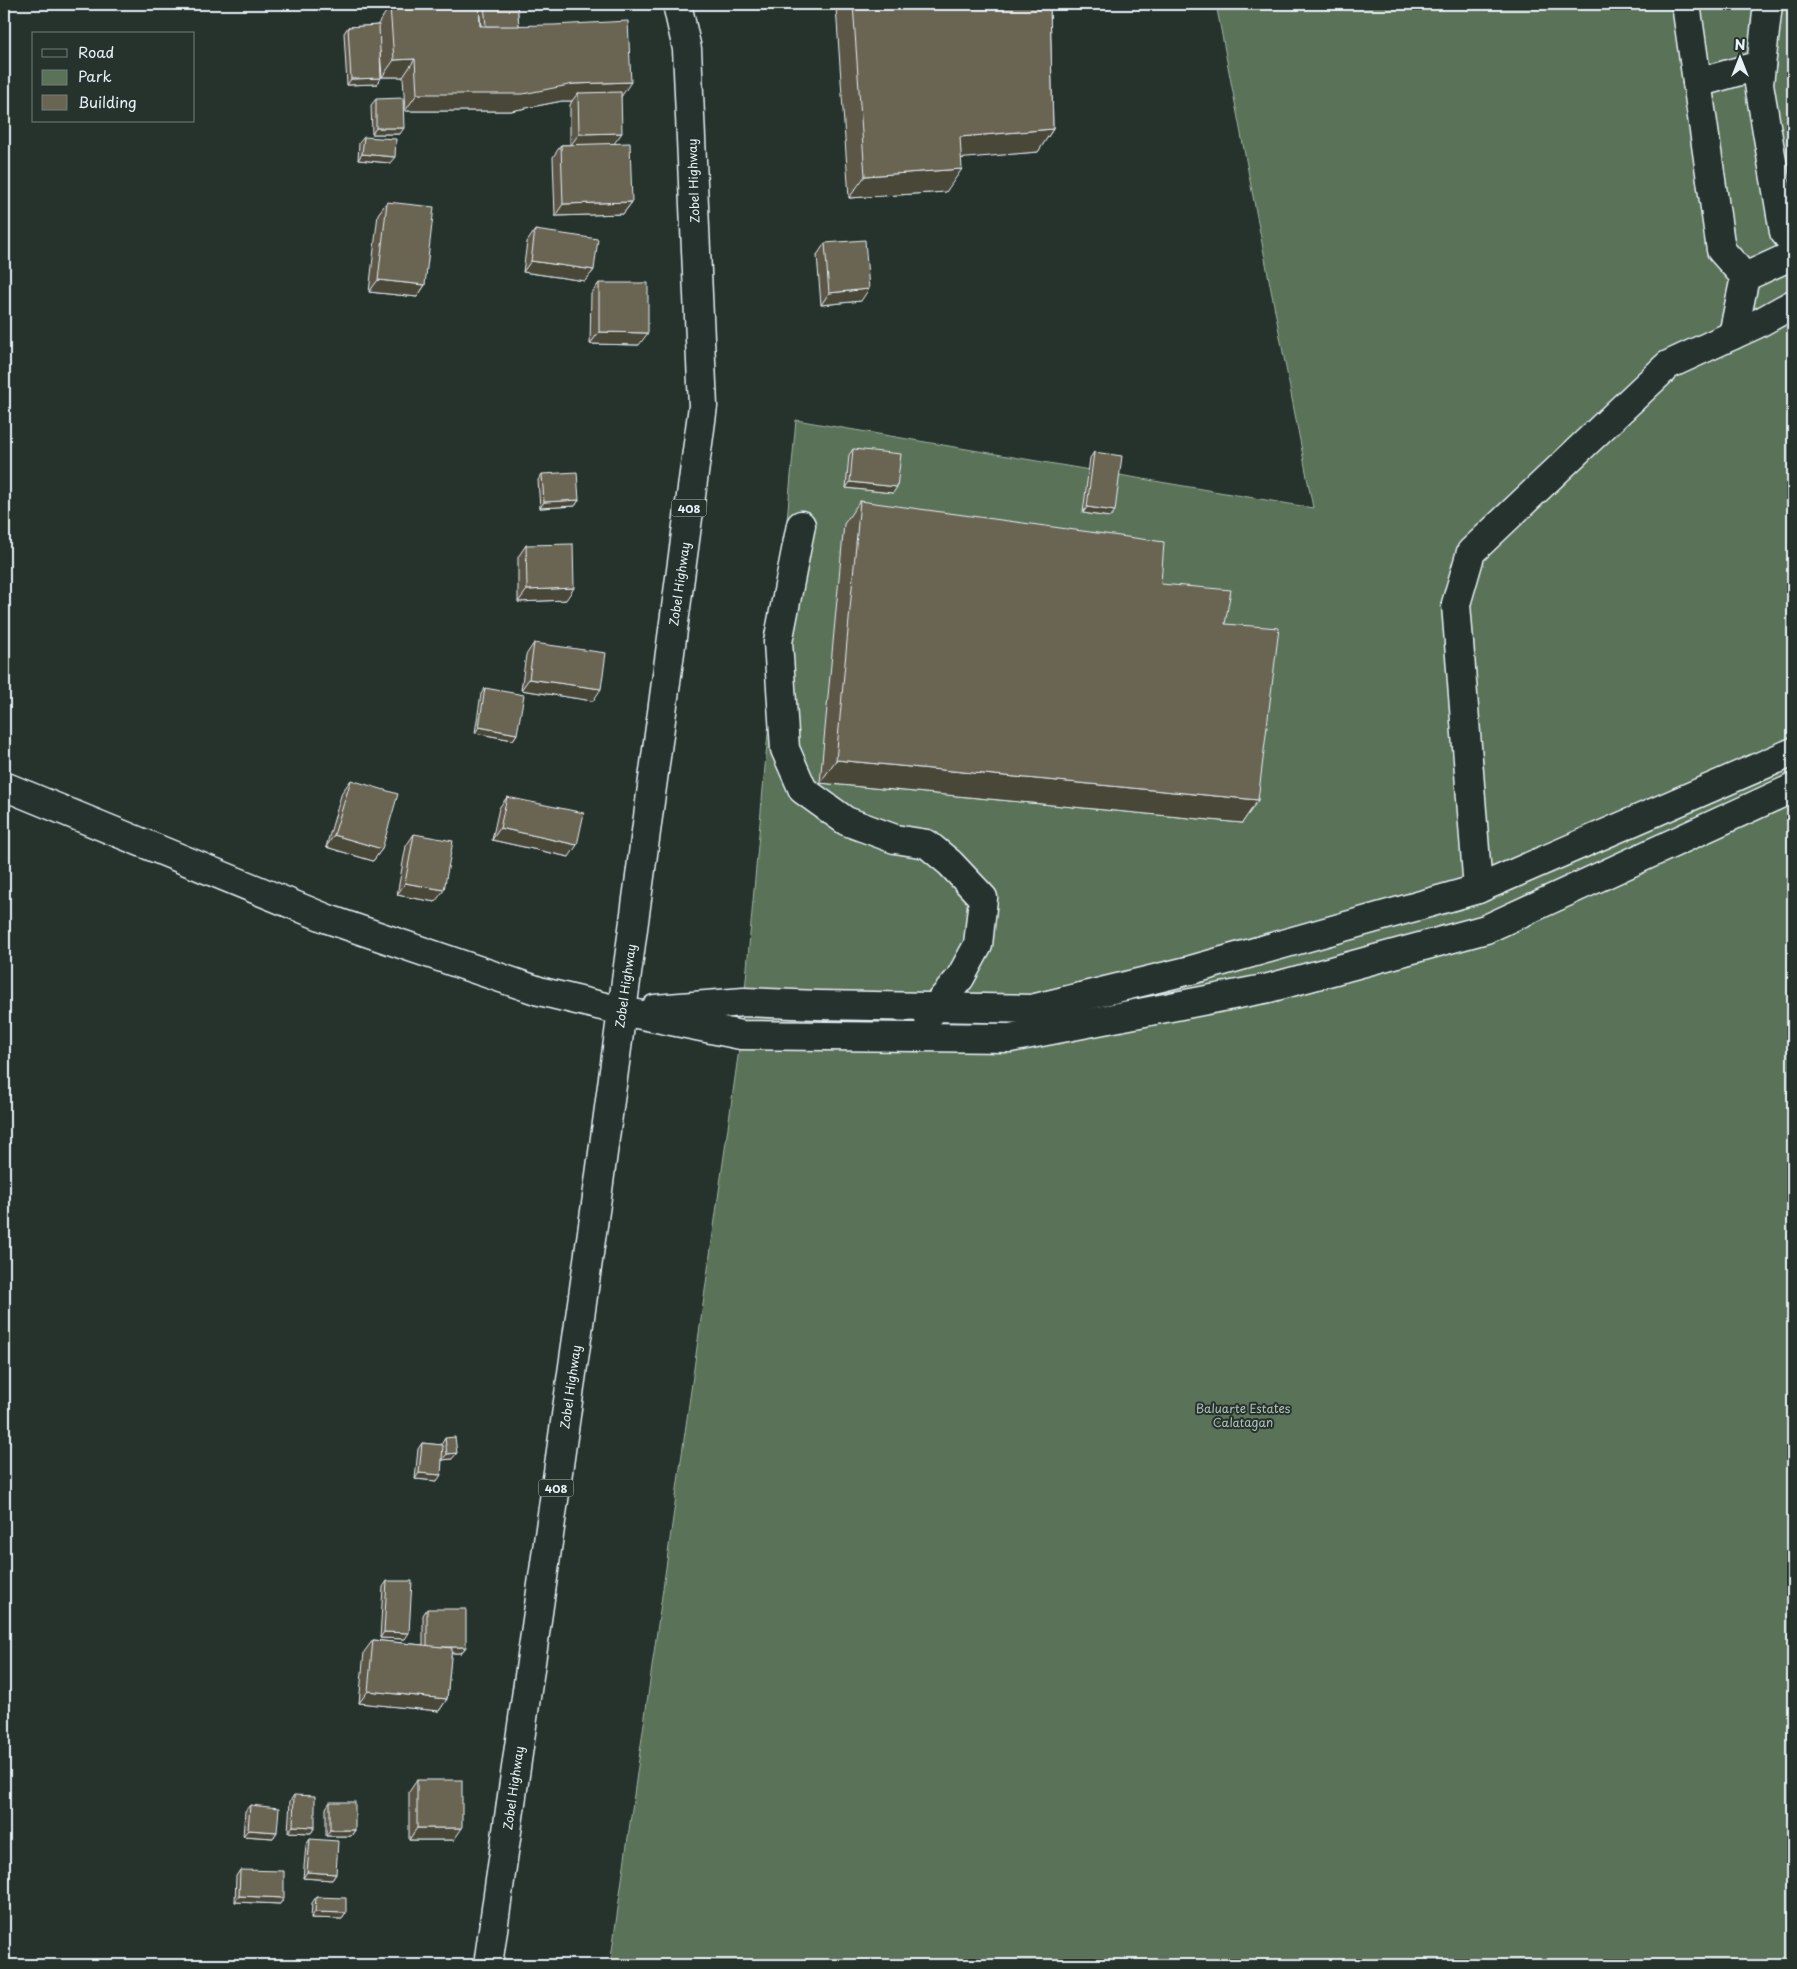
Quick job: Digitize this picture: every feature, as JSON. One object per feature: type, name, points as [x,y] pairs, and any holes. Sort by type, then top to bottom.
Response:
[{"type":"street","name":"Zobel Highway","points":[[488,1965],[597,1200],[703,406],[687,49],[677,4]]},
{"type":"street","points":[[1686,4],[1722,250],[1745,277]]},
{"type":"street","points":[[1768,4],[1759,84],[1784,232],[1793,243]]},
{"type":"street","points":[[1697,83],[1761,65]]},
{"type":"street","points":[[1745,277],[1793,255]]},
{"type":"street","points":[[1734,335],[1745,277]]},
{"type":"street","points":[[1478,889],[1456,604],[1471,552],[1668,365],[1734,335],[1793,304]]},
{"type":"street","points":[[801,525],[778,642],[785,749],[803,790],[846,821],[895,839],[927,844],[950,863],[983,898],[978,945],[960,978],[937,1007],[909,1036]]},
{"type":"street","points":[[622,1011],[744,1002],[1031,1009],[1191,970],[1478,889],[1793,752]]},
{"type":"street","points":[[4,786],[328,918],[539,990],[622,1011],[741,1035],[1010,1038],[1269,988],[1486,929],[1793,788]]},
{"type":"street","points":[[818,1005],[819,1035]]},
{"type":"green space","name":"Baluarte Estates Calatagan","points":[[1216,4],[1793,4],[1793,1965],[610,1965],[741,1035],[796,420],[1313,508]]},
{"type":"building","points":[[479,4],[480,26],[628,21],[631,82],[574,84],[523,94],[417,94],[415,59],[394,60],[390,6]]},
{"type":"building","points":[[484,4],[517,4],[519,26],[486,26]]},
{"type":"building","points":[[853,4],[1050,4],[1053,129],[960,137],[962,169],[865,176]]},
{"type":"building","points":[[379,25],[381,78],[351,79],[348,27]]},
{"type":"building","points":[[621,92],[622,133],[579,134],[578,93]]},
{"type":"building","points":[[403,98],[404,128],[376,128],[376,99]]},
{"type":"building","points":[[364,137],[396,139],[395,157],[362,154]]},
{"type":"building","points":[[630,143],[632,202],[563,204],[561,145]]},
{"type":"building","points":[[387,202],[434,207],[425,285],[378,280]]},
{"type":"building","points":[[535,230],[598,239],[594,270],[531,261]]},
{"type":"building","points":[[865,240],[869,289],[829,293],[825,243]]},
{"type":"building","points":[[599,283],[648,283],[648,333],[599,332]]},
{"type":"building","points":[[853,449],[901,454],[897,487],[850,482]]},
{"type":"building","points":[[1094,452],[1122,456],[1115,511],[1087,507]]},
{"type":"building","points":[[577,472],[579,500],[544,502],[542,474]]},
{"type":"building","points":[[860,501],[1164,542],[1161,584],[1231,590],[1225,624],[1279,628],[1258,800],[836,760]]},
{"type":"building","points":[[573,544],[574,588],[527,590],[526,545]]},
{"type":"building","points":[[534,643],[606,653],[601,689],[529,679]]},
{"type":"building","points":[[485,688],[524,695],[517,734],[479,727]]},
{"type":"building","points":[[351,780],[398,794],[382,849],[334,835]]},
{"type":"building","points":[[507,797],[584,813],[577,845],[500,828]]},
{"type":"building","points":[[414,834],[453,841],[444,890],[405,883]]},
{"type":"building","points":[[455,1437],[457,1453],[447,1454],[445,1438]]},
{"type":"building","points":[[422,1443],[443,1445],[441,1475],[419,1473]]},
{"type":"building","points":[[387,1581],[412,1581],[409,1633],[384,1632]]},
{"type":"building","points":[[427,1609],[466,1609],[466,1647],[427,1646]]},
{"type":"building","points":[[373,1640],[452,1648],[447,1699],[368,1691]]},
{"type":"building","points":[[417,1780],[462,1780],[462,1828],[417,1828]]},
{"type":"building","points":[[294,1795],[315,1796],[315,1827],[293,1826]]},
{"type":"building","points":[[330,1802],[355,1802],[355,1830],[330,1830]]},
{"type":"building","points":[[250,1805],[279,1808],[277,1832],[248,1830]]},
{"type":"building","points":[[310,1839],[338,1841],[336,1874],[307,1872]]},
{"type":"building","points":[[240,1870],[284,1871],[284,1898],[239,1896]]},
{"type":"building","points":[[316,1897],[346,1898],[346,1913],[315,1912]]}]
